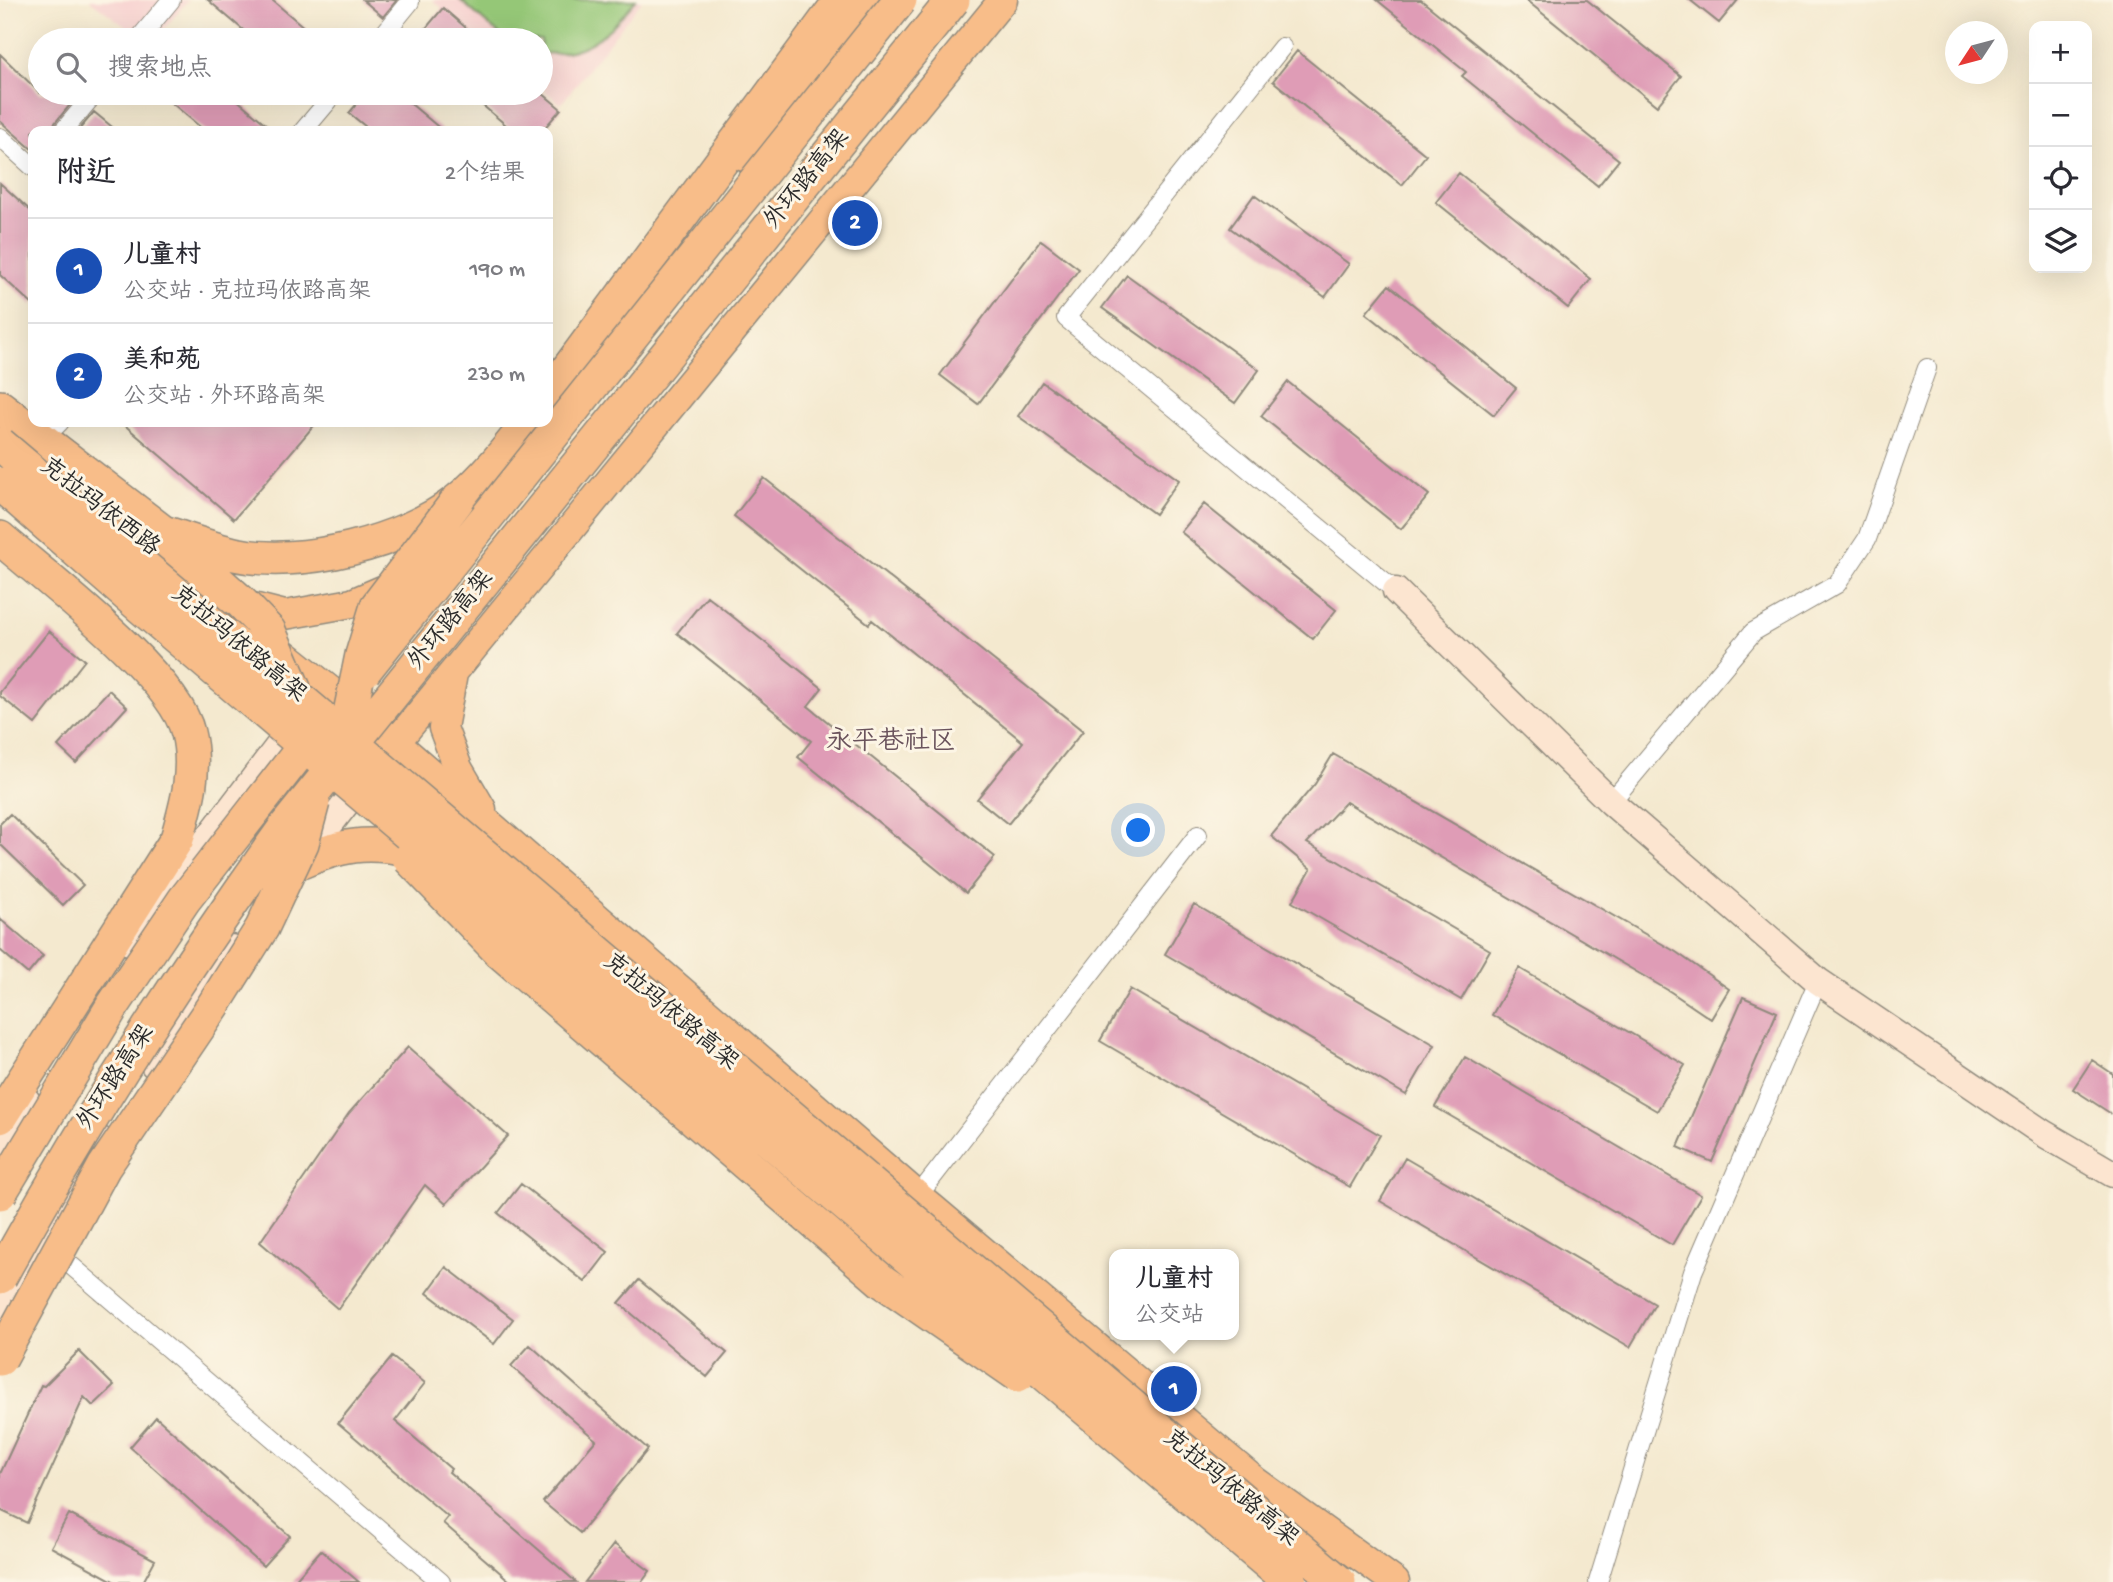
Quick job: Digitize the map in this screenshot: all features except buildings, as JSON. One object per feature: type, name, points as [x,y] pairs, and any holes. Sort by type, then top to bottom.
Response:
[{"type":"highway","points":[[553,389],[841,0]]},
{"type":"highway","name":"外环路高架","points":[[0,1193],[112,1007],[184,900],[719,224],[900,0]]},
{"type":"highway","name":"外环路高架","points":[[0,1277],[81,1134],[215,925],[286,826],[953,0]]},
{"type":"highway","points":[[0,409],[51,470]]},
{"type":"highway","points":[[0,409],[163,532],[269,631],[291,676],[314,765],[313,805],[302,843],[262,928],[213,1006],[104,1167],[0,1359]]},
{"type":"highway","points":[[525,427],[457,501],[377,606],[362,656],[349,718],[358,783],[389,837],[499,951],[882,1281],[1018,1376],[1252,1550]]},
{"type":"highway","name":"克拉玛依路高架","points":[[0,444],[1339,1582]]},
{"type":"highway","name":"克拉玛依路高架","points":[[0,481],[142,608],[1290,1582]]},
{"type":"highway","points":[[163,532],[237,555],[314,557],[389,539],[457,501]]},
{"type":"highway","points":[[0,538],[128,649],[164,690],[188,732],[192,786],[177,839],[0,1117]]},
{"type":"highway","points":[[301,862],[351,844],[370,843],[424,851]]},
{"type":"main road","points":[[553,399],[868,0]]},
{"type":"main road","points":[[0,1317],[38,1237],[228,953],[355,792],[1003,0]]},
{"type":"main road","points":[[0,1144],[138,928],[531,427]]},
{"type":"main road","name":"克拉玛依西路","points":[[0,430],[326,685],[918,1196],[1255,1480],[1395,1582]]},
{"type":"main road","name":"克拉玛依西路","points":[[0,481],[287,735],[1152,1474],[1264,1582]]},
{"type":"main road","points":[[213,597],[285,615],[352,603],[412,577]]},
{"type":"main road","points":[[1396,591],[1611,802],[1818,981],[2043,1133],[2113,1174]]},
{"type":"main road","points":[[453,674],[443,727],[458,768],[492,827]]},
{"type":"street","points":[[148,28],[171,0]]},
{"type":"street","points":[[389,28],[410,2]]},
{"type":"street","points":[[1282,47],[1066,318],[1396,591]]},
{"type":"street","points":[[67,126],[84,105]]},
{"type":"street","points":[[307,126],[325,105]]},
{"type":"street","points":[[0,137],[28,162]]},
{"type":"street","points":[[1611,802],[1753,632],[1837,584],[1867,539],[1927,368]]},
{"type":"street","points":[[918,1196],[1198,835]]},
{"type":"street","points":[[1598,1582],[1693,1272],[1818,981]]},
{"type":"street","points":[[38,1237],[441,1582]]},
{"type":"shaded area","points":[[90,0],[188,0],[165,28],[127,28]]},
{"type":"shaded area","points":[[432,0],[642,0],[561,104],[553,98],[553,28],[467,28]]},
{"type":"green space","points":[[460,0],[636,0],[606,32],[584,47],[571,51],[553,53],[553,28],[492,28]]},
{"type":"place","name":"美和苑","points":[[855,223]]},
{"type":"place","name":"儿童村","points":[[1174,1389]]},
{"type":"district","name":"永平巷社区","points":[[891,743]]}]
